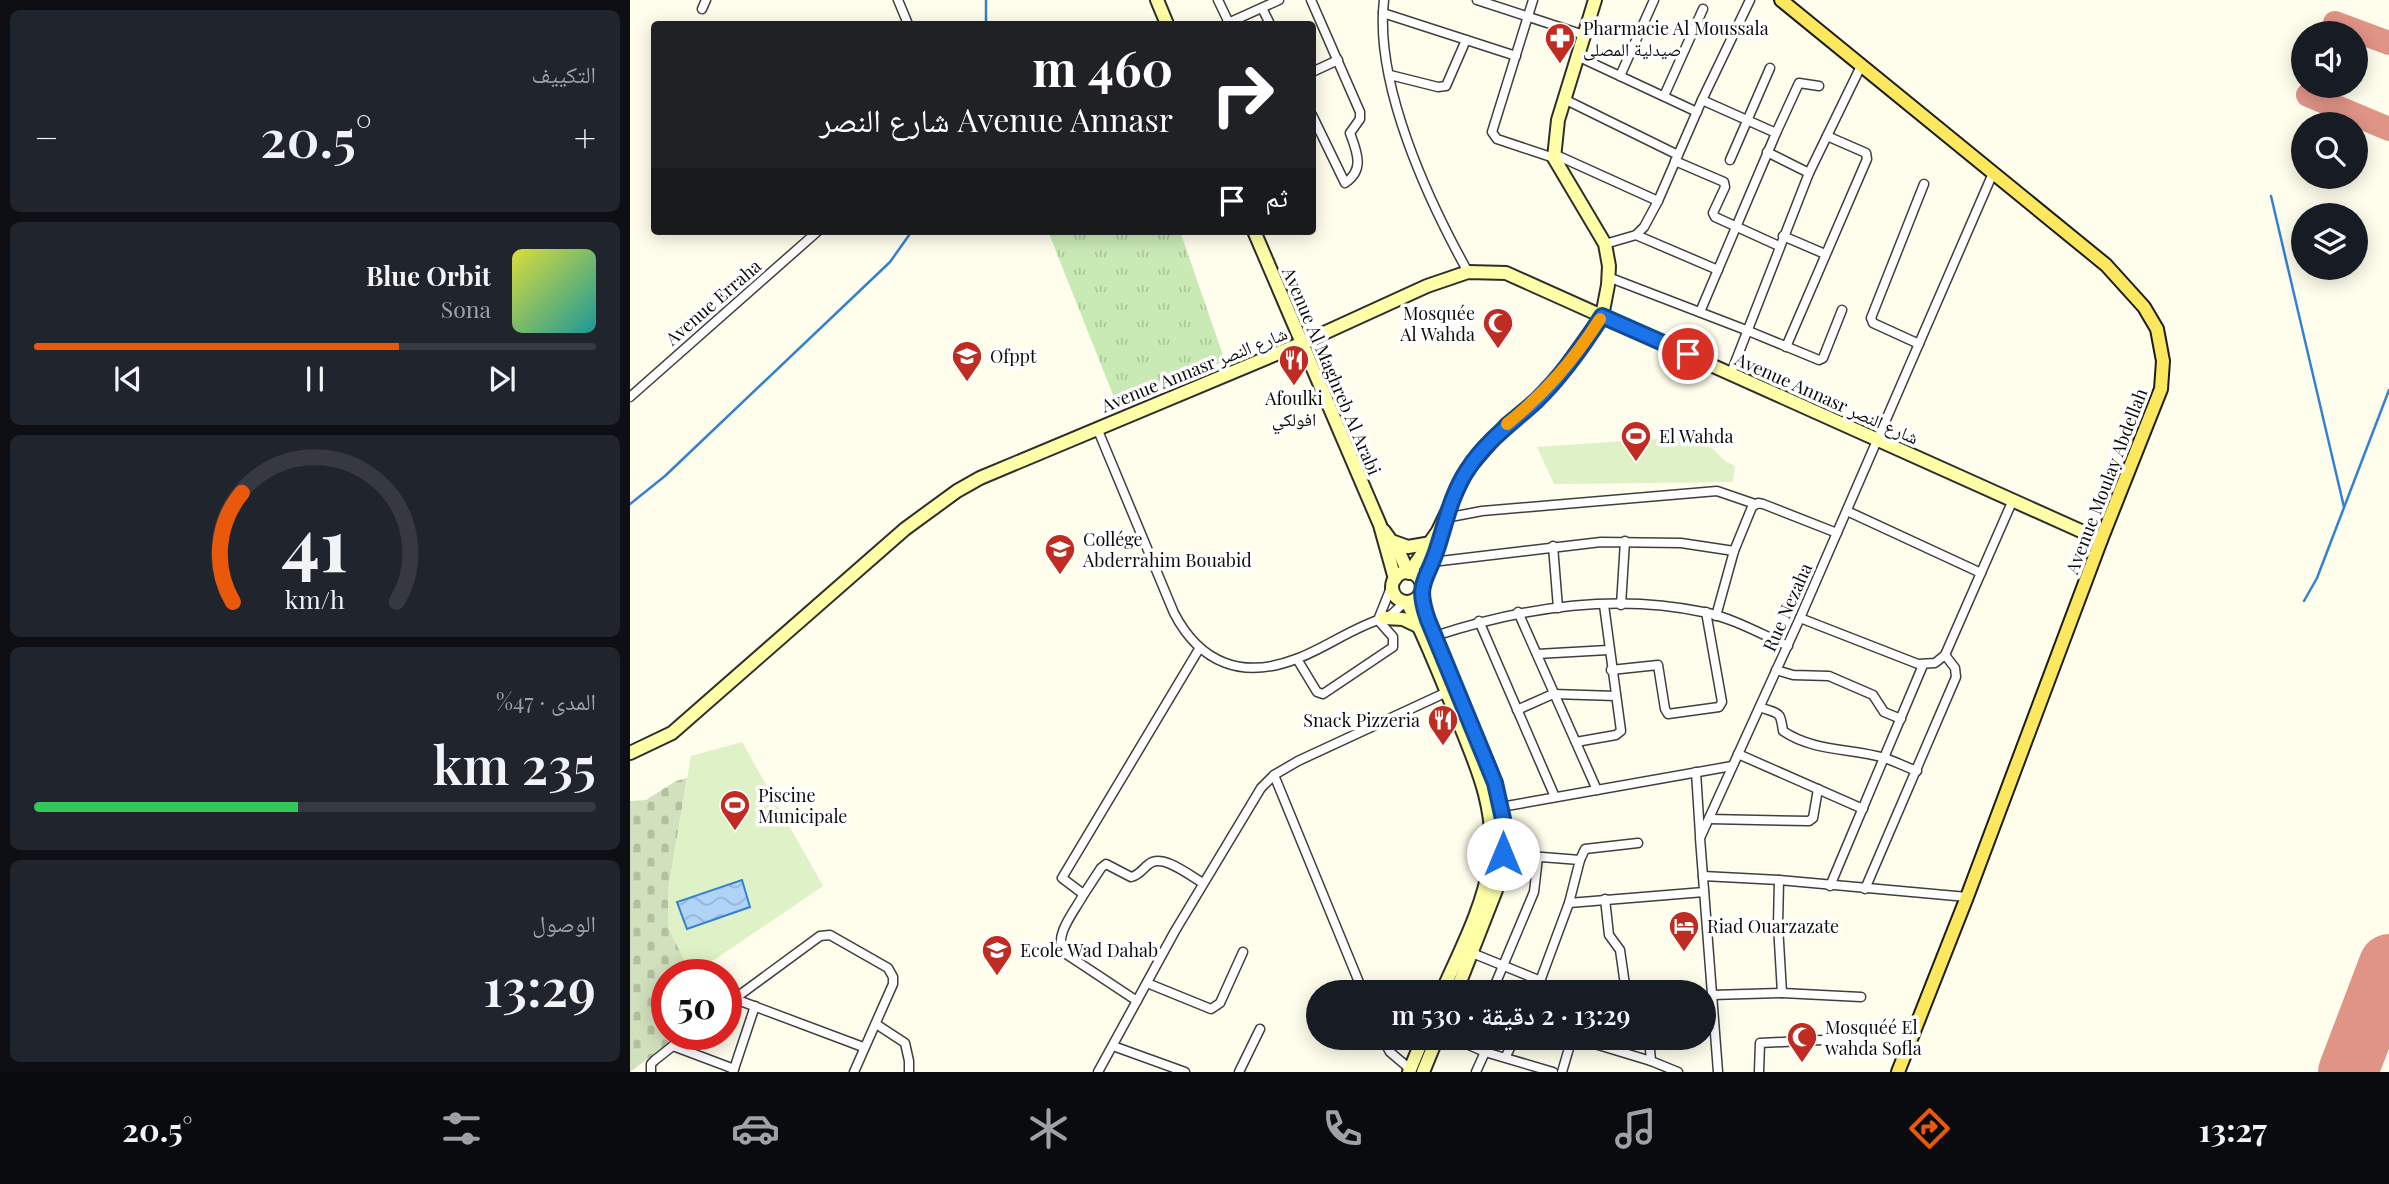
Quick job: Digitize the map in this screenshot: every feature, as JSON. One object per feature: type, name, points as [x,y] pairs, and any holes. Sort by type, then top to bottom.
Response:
[{"type":"main road","name":"Avenue Moulay Abdellah","points":[[1781,0],[2106,265],[2144,307],[2157,329],[2163,361],[2161,389],[1898,1072]]},
{"type":"street","points":[[702,9],[706,0]]},
{"type":"street","points":[[898,0],[907,21]]},
{"type":"street","points":[[1157,0],[1166,21]]},
{"type":"street","points":[[1218,0],[1226,21]]},
{"type":"street","points":[[1233,21],[1279,0]]},
{"type":"street","points":[[1311,0],[1361,116],[1350,134],[1358,156],[1358,165],[1351,179],[1345,183],[1316,123]]},
{"type":"street","points":[[1384,0],[1384,49],[1398,107],[1424,185],[1468,272]]},
{"type":"street","points":[[1477,0],[1584,35]]},
{"type":"street","points":[[1533,0],[1492,135],[1497,139],[1554,156],[1658,201]]},
{"type":"street","points":[[1408,573],[1431,543],[1467,470],[1506,425],[1559,376],[1602,316],[1608,277],[1605,244],[1554,156],[1558,120],[1595,0]]},
{"type":"street","points":[[1620,75],[1654,0]]},
{"type":"street","points":[[1605,244],[1636,235],[1644,227],[1751,0]]},
{"type":"street","points":[[1664,96],[1703,9]]},
{"type":"street","points":[[1383,13],[1516,56]]},
{"type":"street","points":[[1390,75],[1446,86],[1466,40]]},
{"type":"street","points":[[1577,56],[1697,112]]},
{"type":"street","points":[[1316,70],[1338,60]]},
{"type":"street","points":[[1731,373],[1809,173],[1861,66]]},
{"type":"street","points":[[1730,160],[1770,68]]},
{"type":"street","points":[[1700,312],[1799,83],[1819,86]]},
{"type":"street","points":[[1564,99],[1724,182],[1725,187],[1713,215],[1779,246]]},
{"type":"street","points":[[1702,100],[1776,132]]},
{"type":"street","points":[[1786,347],[1868,157],[1866,153],[1827,136]]},
{"type":"street","points":[[1767,152],[1809,173]]},
{"type":"street","name":"Rue Nezaha","points":[[1711,980],[1700,838],[1788,646],[1993,173]]},
{"type":"street","points":[[1919,344],[1873,323],[1871,318],[1924,184]]},
{"type":"street","name":"Avenue Erraha","points":[[630,397],[813,235]]},
{"type":"street","name":"Avenue Al Maghreb Al Arabi","points":[[1256,235],[1300,344],[1380,525],[1394,582]]},
{"type":"street","points":[[1636,235],[1718,270]]},
{"type":"street","points":[[1783,236],[1825,254]]},
{"type":"street","name":"Avenue Annasr شارع النصر","points":[[630,753],[672,733],[929,510],[981,478],[1300,344],[1427,286],[1468,272],[1506,273],[2101,540]]},
{"type":"street","points":[[1608,277],[1816,360],[1822,359],[1842,310]]},
{"type":"street","points":[[1097,428],[1174,613],[1188,637],[1199,649],[1221,662],[1242,667],[1276,665],[1297,659],[1381,619],[1406,602],[1415,600],[1432,562],[1445,518]]},
{"type":"street","points":[[1445,518],[1482,512],[1717,491],[1837,533]]},
{"type":"street","points":[[1800,618],[1923,665],[1935,663],[1945,655],[2012,502]]},
{"type":"street","points":[[1716,616],[1734,551],[1755,504]]},
{"type":"street","points":[[1847,510],[1981,573]]},
{"type":"street","name":"Avenue Al Maghreb Al Arabi","points":[[1380,525],[1394,542],[1408,573]]},
{"type":"street","points":[[1432,562],[1553,546],[1625,541],[1681,543],[1734,551]]},
{"type":"street","points":[[1621,605],[1625,541]]},
{"type":"street","points":[[1394,542],[1408,547],[1431,543]]},
{"type":"street","points":[[1553,546],[1558,608]]},
{"type":"street","points":[[1381,619],[1394,582],[1400,574],[1408,573],[1418,577],[1435,636],[1486,759],[1502,807],[1503,854],[1493,901],[1461,980]]},
{"type":"street","points":[[1394,582],[1394,594],[1406,602],[1420,627],[1485,789],[1490,812],[1492,839],[1481,898],[1447,980]]},
{"type":"street","points":[[1576,742],[1620,733],[1621,729],[1608,650],[1604,605]]},
{"type":"street","points":[[1435,636],[1479,621],[1518,612],[1604,605],[1668,606],[1706,612],[1788,646]]},
{"type":"street","points":[[1518,612],[1597,790]]},
{"type":"street","points":[[1611,670],[1658,666],[1668,714],[1718,706],[1721,702],[1706,612]]},
{"type":"street","points":[[1297,659],[1317,692],[1323,694],[1393,647],[1393,637],[1381,619]]},
{"type":"street","points":[[1381,619],[1403,619],[1420,627]]},
{"type":"street","points":[[1479,621],[1555,797]]},
{"type":"street","points":[[1082,897],[1080,889],[1064,881],[1063,874],[1199,649]]},
{"type":"street","points":[[1537,654],[1608,650]]},
{"type":"street","points":[[1865,888],[1956,677],[1955,667],[1945,655]]},
{"type":"street","points":[[1830,886],[1923,665]]},
{"type":"street","points":[[1776,670],[1793,675],[1829,676],[1873,695],[1884,712],[1901,719]]},
{"type":"street","points":[[1098,1072],[1203,883],[1254,798],[1274,775],[1298,761],[1447,692]]},
{"type":"street","points":[[1517,710],[1553,694],[1616,696]]},
{"type":"street","points":[[1760,708],[1781,715],[1783,731],[1794,738],[1816,746],[1885,758],[1917,771]]},
{"type":"street","points":[[1738,754],[1863,809]]},
{"type":"street","points":[[1502,807],[1732,766]]},
{"type":"street","points":[[1696,772],[1700,838]]},
{"type":"street","points":[[1274,775],[1358,980]]},
{"type":"street","points":[[1709,819],[1809,821],[1813,818],[1818,789]]},
{"type":"street","points":[[1541,980],[1585,849],[1638,844]]},
{"type":"street","points":[[1503,854],[1580,860]]},
{"type":"street","points":[[1497,980],[1534,892],[1538,857]]},
{"type":"street","points":[[1137,1001],[1063,952],[1059,945],[1060,937],[1082,897],[1101,868],[1107,864],[1132,877],[1138,875],[1150,862],[1162,860],[1203,883]]},
{"type":"street","points":[[1703,876],[1967,897]]},
{"type":"street","points":[[1779,880],[1778,925],[1782,993]]},
{"type":"street","points":[[1569,903],[1704,892]]},
{"type":"street","points":[[1605,899],[1608,935],[1620,950],[1624,980]]},
{"type":"street","points":[[742,994],[820,936],[827,934],[888,968],[892,973],[893,984],[854,1072]]},
{"type":"street","points":[[1147,983],[1206,1008],[1216,1007],[1243,953]]},
{"type":"street","points":[[1472,953],[1538,980]]},
{"type":"street","points":[[1716,995],[1782,993],[1861,997]]},
{"type":"street","points":[[742,1001],[863,1047]]},
{"type":"street","points":[[683,1050],[733,1071],[755,1006]]},
{"type":"street","points":[[876,1024],[905,1043],[909,1072]]},
{"type":"street","points":[[1239,1072],[1260,1029]]},
{"type":"street","points":[[1759,1072],[1760,1043],[1843,1039]]},
{"type":"street","points":[[1113,1046],[1185,1072]]},
{"type":"street","name":"Rue Nezaha","points":[[1716,1046],[1718,1072]]},
{"type":"street","points":[[651,1072],[651,1064],[668,1050]]},
{"type":"street","points":[[1389,1050],[1414,1071],[1424,1050]]},
{"type":"street","points":[[1482,1050],[1553,1072]]},
{"type":"street","points":[[1506,1056],[1509,1050]]},
{"type":"street","points":[[1562,1072],[1570,1050]]},
{"type":"street","points":[[1614,1050],[1678,1072]]},
{"type":"street","points":[[1650,1050],[1651,1061]]},
{"type":"street","points":[[1476,1072],[1485,1052]]},
{"type":"green space","points":[[1050,235],[1181,235],[1225,361],[1117,405]]},
{"type":"green space","name":"El Wahda","points":[[1684,437],[1706,444],[1735,466],[1733,482],[1554,484],[1537,447]]},
{"type":"green space","name":"Piscine Municipale","points":[[742,742],[823,886],[716,959],[684,959],[668,927],[668,891],[691,756]]},
{"type":"green space","points":[[687,778],[668,891],[668,927],[684,959],[651,959],[651,1050],[660,1050],[630,1072],[630,801],[646,800],[676,781]]},
{"type":"water","points":[[742,880],[750,907],[687,929],[677,902]]},
{"type":"waterway","points":[[986,0],[986,21]]},
{"type":"waterway","points":[[2271,196],[2344,507]]},
{"type":"waterway","points":[[630,504],[665,476],[890,262],[909,235]]},
{"type":"waterway","points":[[2304,601],[2317,578],[2389,390]]},
{"type":"taxiway","points":[[2368,35],[2389,43]]},
{"type":"taxiway","points":[[2315,98],[2389,129]]},
{"type":"runway","points":[[2348,1072],[2389,964]]},
{"type":"slow traffic","points":[[1507,424],[1559,376],[1600,319]]},
{"type":"place","name":"Pharmacie Al Moussala صيدلية المصلى","points":[[1560,65]]},
{"type":"place","name":"Mosquée Al Wahda","points":[[1498,350]]},
{"type":"place","name":"Ofppt","points":[[967,383]]},
{"type":"place","name":"Afoulki افولكي","points":[[1294,387]]},
{"type":"place","name":"El Wahda","points":[[1636,463]]},
{"type":"place","name":"Collége Abderrahim Bouabid","points":[[1060,576]]},
{"type":"place","name":"Snack Pizzeria","points":[[1443,747]]},
{"type":"place","name":"Piscine Municipale","points":[[735,832]]},
{"type":"place","name":"Riad Ouarzazate","points":[[1684,953]]},
{"type":"place","name":"Ecole Wad Dahab","points":[[997,977]]},
{"type":"place","name":"Mosquéé El wahda Sofla","points":[[1802,1064]]},
{"type":"route","points":[[1503,854],[1502,807],[1495,783],[1428,620],[1420,594],[1453,496],[1467,470],[1485,446],[1559,376],[1602,316],[1688,354]]}]
